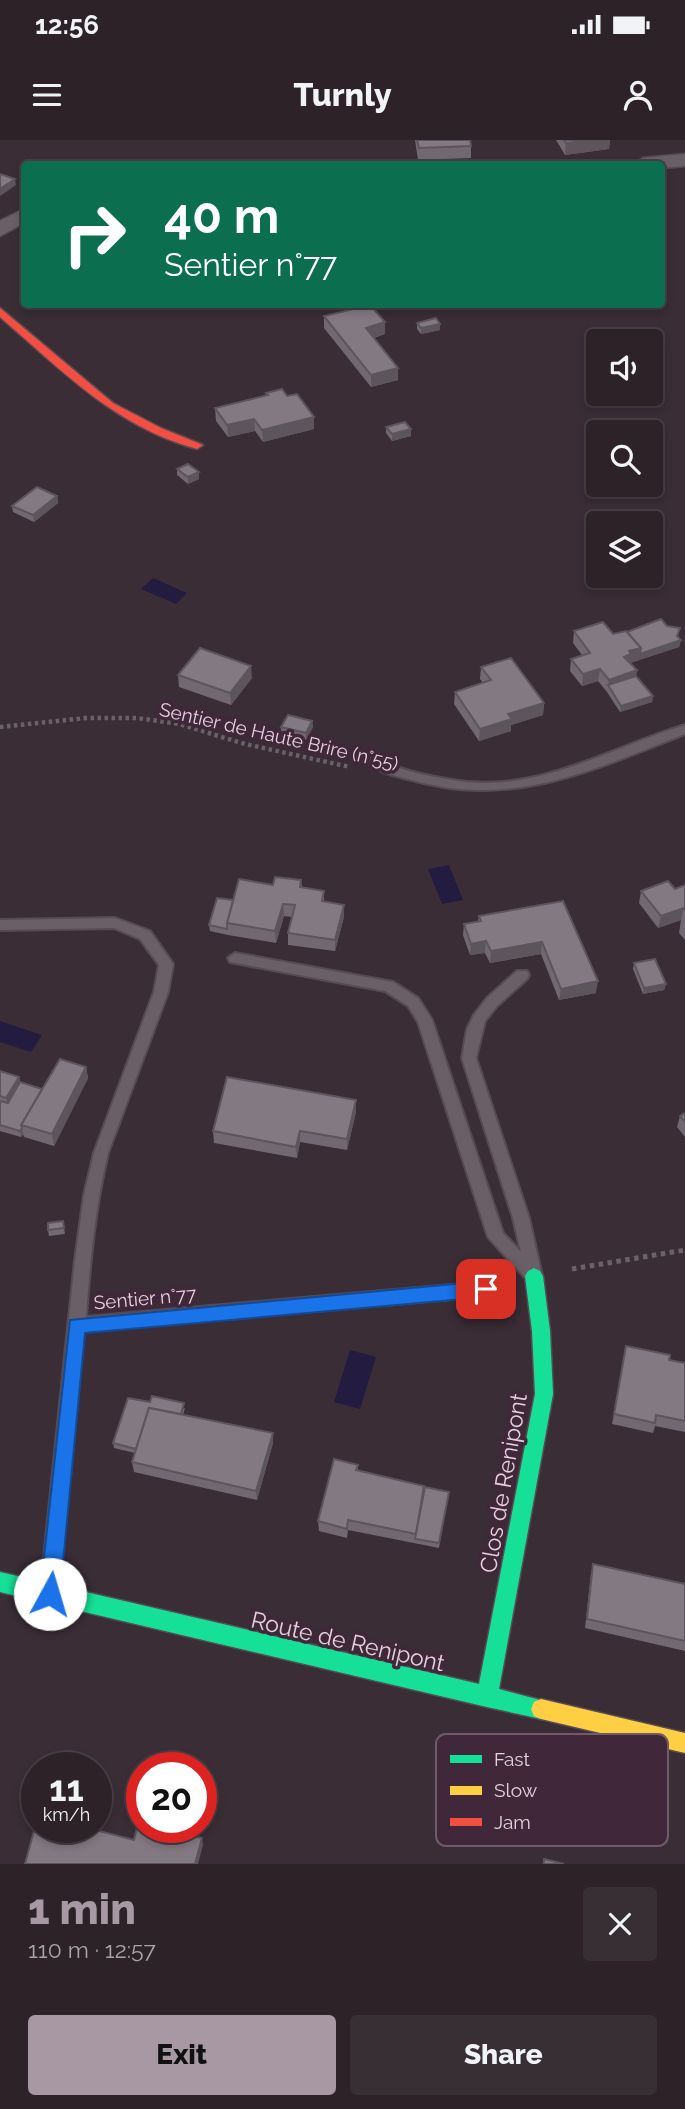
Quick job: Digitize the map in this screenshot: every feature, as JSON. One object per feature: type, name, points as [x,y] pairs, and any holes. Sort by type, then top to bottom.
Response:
[{"type":"street","points":[[665,162],[685,160]]},
{"type":"street","points":[[0,230],[21,217]]},
{"type":"street","points":[[0,311],[109,405],[157,431],[197,445]]},
{"type":"street","name":"Clos de Renipont","points":[[487,1697],[544,1394],[541,1331],[534,1276]]},
{"type":"street","name":"Route de Renipont","points":[[0,1582],[646,1734]]},
{"type":"lane","points":[[370,759],[383,766],[439,784],[503,788],[558,777],[685,729]]},
{"type":"lane","points":[[0,925],[115,923],[145,935],[166,964],[161,992],[100,1153],[93,1180],[77,1325]]},
{"type":"lane","points":[[235,958],[388,986],[413,1002],[425,1020],[496,1237],[534,1276]]},
{"type":"lane","points":[[522,975],[484,1010],[471,1031],[469,1058],[521,1218],[534,1276]]},
{"type":"lane","name":"Sentier n°77","points":[[50,1594],[77,1325],[486,1289]]},
{"type":"path","name":"Sentier de Haute Brire (n°55)","points":[[0,727],[86,718],[137,718],[179,724],[245,744],[350,767]]},
{"type":"path","points":[[534,1276],[685,1250]]},
{"type":"shaded area","points":[[153,578],[187,593],[176,604],[141,589]]},
{"type":"shaded area","points":[[449,865],[463,900],[442,904],[428,869]]},
{"type":"shaded area","points":[[0,1021],[42,1035],[31,1052],[0,1042]]},
{"type":"shaded area","points":[[350,1350],[376,1357],[360,1409],[334,1402]]},
{"type":"building","points":[[417,140],[470,140],[471,146],[419,148]]},
{"type":"building","points":[[564,140],[591,140],[566,143]]},
{"type":"building","points":[[0,174],[15,179],[0,189]]},
{"type":"building","points":[[357,308],[373,308],[385,322],[366,328],[398,368],[371,375],[324,316]]},
{"type":"building","points":[[436,318],[440,324],[421,328],[417,323]]},
{"type":"building","points":[[282,389],[287,396],[297,394],[314,417],[262,430],[254,419],[227,425],[215,408],[268,395],[266,393]]},
{"type":"building","points":[[405,422],[411,429],[392,434],[386,427]]},
{"type":"building","points":[[188,464],[199,472],[188,477],[177,469]]},
{"type":"building","points":[[37,487],[57,496],[33,515],[12,506]]},
{"type":"building","points":[[661,619],[667,626],[680,628],[677,636],[681,640],[640,654],[641,648],[627,632]]},
{"type":"building","points":[[603,622],[613,634],[626,631],[641,648],[629,651],[631,654],[624,657],[637,670],[609,680],[600,669],[583,674],[571,659],[590,653],[574,631]]},
{"type":"building","points":[[200,648],[251,666],[230,693],[178,675]]},
{"type":"building","points":[[511,658],[544,703],[508,714],[512,719],[480,729],[455,692],[491,680],[481,667]]},
{"type":"building","points":[[636,676],[653,696],[621,706],[608,685]]},
{"type":"building","points":[[288,715],[312,721],[306,733],[281,727]]},
{"type":"building","points":[[275,877],[301,880],[300,887],[324,891],[322,901],[344,905],[335,940],[288,933],[295,905],[283,904],[275,931],[227,923],[239,879],[273,885]]},
{"type":"building","points":[[668,881],[675,889],[685,885],[685,910],[684,908],[661,916],[641,891]]},
{"type":"building","points":[[217,898],[233,900],[227,929],[209,925]]},
{"type":"building","points":[[563,901],[598,981],[561,989],[542,942],[491,951],[486,941],[471,944],[464,924],[481,921],[479,916]]},
{"type":"building","points":[[655,959],[666,984],[644,988],[634,963]]},
{"type":"building","points":[[60,1059],[86,1067],[52,1134],[21,1125]]},
{"type":"building","points":[[0,1071],[19,1077],[6,1098],[0,1096]]},
{"type":"building","points":[[227,1077],[356,1100],[347,1139],[300,1131],[296,1147],[213,1131]]},
{"type":"building","points":[[20,1082],[42,1089],[20,1131],[0,1125],[0,1101],[8,1103]]},
{"type":"building","points":[[63,1221],[64,1228],[48,1230],[48,1223]]},
{"type":"building","points":[[626,1346],[670,1355],[669,1360],[685,1363],[685,1421],[656,1415],[655,1423],[614,1414]]},
{"type":"building","points":[[152,1396],[184,1403],[181,1414],[149,1408],[136,1449],[113,1443],[128,1398],[150,1402]]},
{"type":"building","points":[[149,1408],[273,1433],[256,1491],[132,1462]]},
{"type":"building","points":[[334,1459],[358,1465],[356,1470],[424,1486],[416,1534],[348,1520],[347,1529],[318,1521]]},
{"type":"building","points":[[425,1487],[449,1492],[439,1543],[415,1539]]},
{"type":"building","points":[[593,1564],[685,1584],[685,1641],[587,1619]]},
{"type":"building","points":[[112,1834],[126,1838],[126,1843],[201,1843],[195,1864],[25,1864],[31,1843],[112,1843]]},
{"type":"building","points":[[544,1859],[564,1864],[544,1864]]},
{"type":"traffic: fast","points":[[487,1697],[544,1394],[541,1331],[534,1276]]},
{"type":"traffic: fast","points":[[0,1582],[541,1709]]},
{"type":"traffic: slow","points":[[541,1709],[647,1734]]},
{"type":"traffic: slow","points":[[668,1739],[685,1743]]},
{"type":"traffic: jam","points":[[0,311],[109,405],[157,431],[197,445]]},
{"type":"route","points":[[50,1594],[77,1325],[486,1289]]}]
